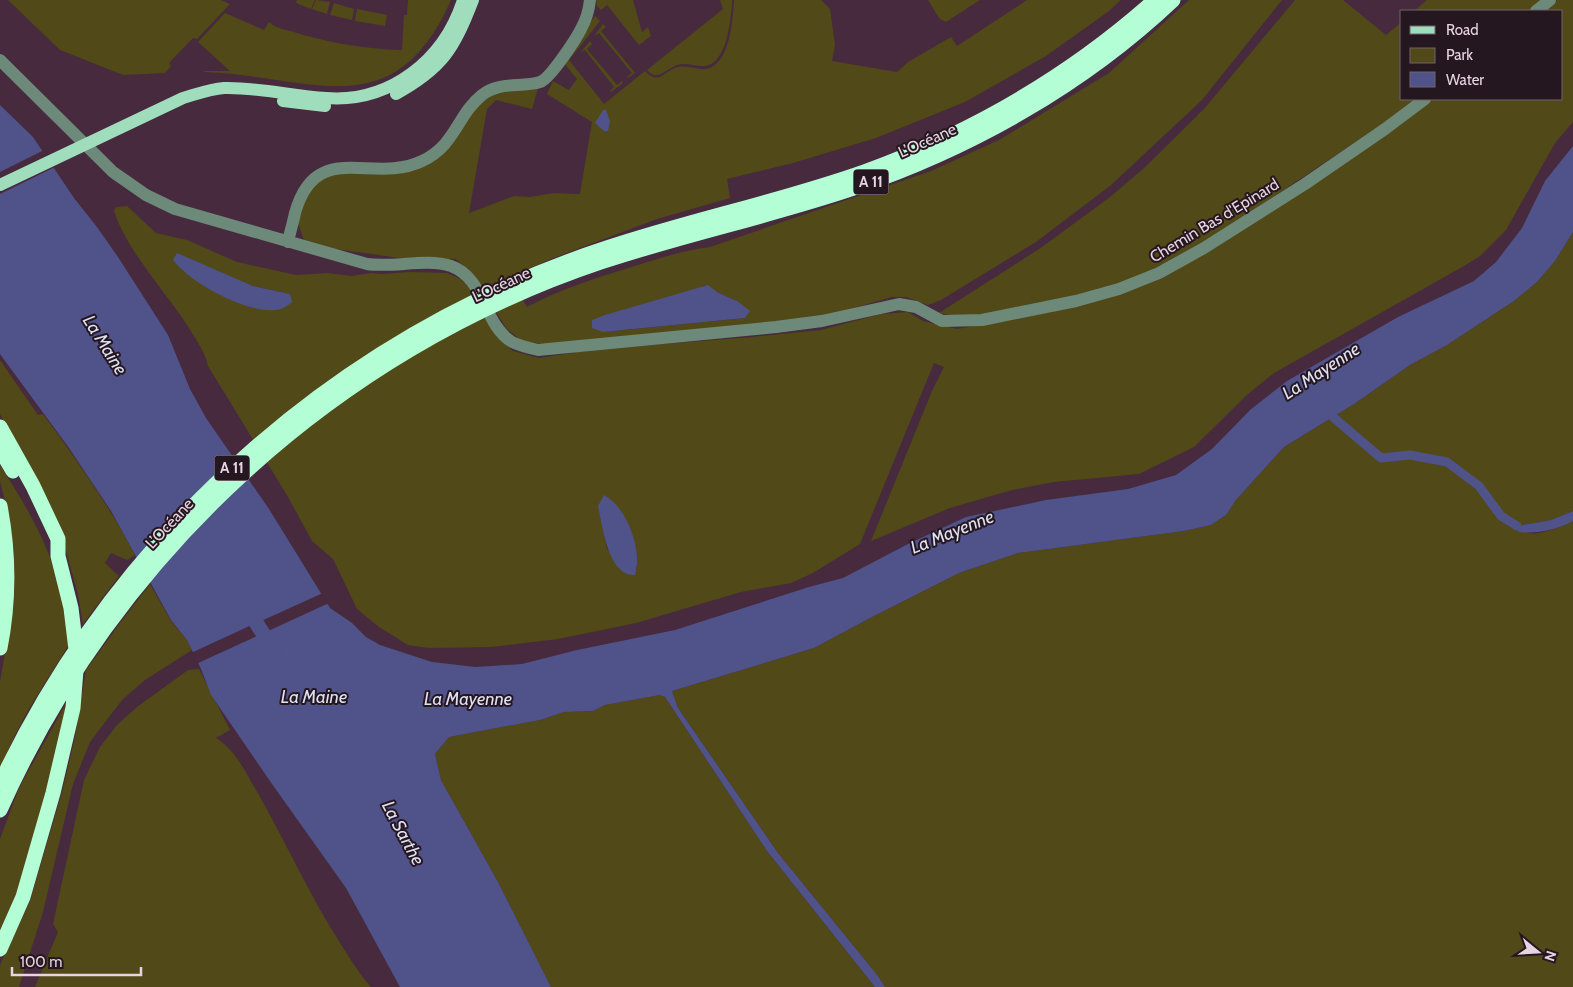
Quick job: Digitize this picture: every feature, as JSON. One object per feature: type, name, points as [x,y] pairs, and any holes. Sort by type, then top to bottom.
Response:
[{"type":"highway","name":"L’Océane","points":[[0,810],[26,745],[63,669],[115,595],[170,530],[234,466],[312,401],[380,355],[438,321],[527,284],[608,247],[855,175],[942,140],[1000,111],[1058,75],[1109,38],[1155,0]]},
{"type":"highway","name":"L’Océane","points":[[527,284],[856,187],[949,150],[1002,124],[1066,85],[1120,46],[1173,0]]},
{"type":"highway","points":[[0,427],[50,520],[58,539],[58,556]]},
{"type":"highway","points":[[0,449],[30,499],[58,556],[71,608],[77,658],[73,708],[62,760],[30,876],[16,916],[0,949]]},
{"type":"highway","points":[[0,506],[7,566],[0,648]]},
{"type":"highway","points":[[0,588],[5,603]]},
{"type":"highway","name":"L’Océane","points":[[0,784],[26,745]]},
{"type":"main road","points":[[0,185],[183,98],[211,90],[252,88],[327,98],[353,98],[393,86],[414,73],[430,58],[452,25],[463,0]]},
{"type":"main road","points":[[196,94],[222,94],[335,107],[356,105],[395,94],[417,82],[443,59],[460,30],[473,0]]},
{"type":"street","points":[[0,60],[113,172],[146,195],[175,209],[288,242],[301,194],[308,184],[318,176],[336,168],[390,169],[415,164],[430,156],[445,144],[476,101],[486,92],[498,87],[545,80],[581,30],[590,0]]},
{"type":"street","points":[[1537,10],[1550,0]]},
{"type":"street","name":"Chemin Bas d'Epinard","points":[[288,242],[374,265],[430,263],[451,266],[468,276],[477,288],[498,327],[512,341],[524,347],[538,350],[776,327],[822,321],[899,304],[916,307],[937,320],[948,322],[982,320],[1076,301],[1120,289],[1159,273],[1252,218],[1385,129],[1424,100]]},
{"type":"green space","points":[[8,0],[221,0],[230,4],[197,39],[193,38],[169,63],[171,66],[165,73],[123,75],[60,50]]},
{"type":"green space","points":[[297,0],[315,0],[311,9],[296,3]]},
{"type":"green space","points":[[316,0],[330,2],[327,14],[312,9]]},
{"type":"green space","points":[[408,0],[451,0],[428,40],[404,66],[376,81],[347,86],[315,85],[203,71],[230,71],[198,42],[225,13],[264,30],[269,22],[280,28],[334,42],[361,47],[402,50],[404,15],[407,15]]},
{"type":"green space","points":[[596,0],[633,0],[642,32],[648,27],[651,36],[639,45],[607,5],[601,10],[597,6]]},
{"type":"green space","points":[[720,0],[732,0],[726,41],[718,58],[705,66],[680,64],[658,75],[654,75],[647,70],[723,9]]},
{"type":"green space","points":[[734,0],[821,0],[830,9],[835,45],[832,61],[897,72],[908,62],[951,37],[957,46],[1027,0],[1121,0],[1109,11],[1046,56],[965,102],[876,138],[793,163],[727,179],[730,198],[657,219],[509,277],[527,307],[566,289],[594,279],[672,255],[710,247],[931,171],[999,140],[1109,73],[1189,0],[1282,0],[1202,100],[1110,186],[1036,242],[941,300],[928,305],[906,297],[892,297],[812,320],[551,345],[522,341],[506,328],[473,274],[456,259],[400,258],[328,248],[304,240],[298,223],[305,197],[316,181],[326,176],[431,160],[480,103],[495,92],[538,88],[532,109],[496,100],[487,109],[469,213],[514,196],[530,197],[554,193],[580,194],[592,122],[547,94],[553,81],[569,90],[577,79],[563,62],[595,16],[600,21],[569,60],[604,104],[645,71],[654,77],[658,77],[678,67],[706,69],[714,66],[720,59],[729,40]],"holes":[[[717,292],[737,301],[745,318],[603,332],[593,328]]]},
{"type":"green space","points":[[928,0],[980,0],[946,22],[939,18]]},
{"type":"green space","points":[[1295,0],[1343,0],[1386,35],[1400,24],[1400,100],[1416,100],[1231,225],[1172,260],[1133,280],[1066,299],[968,318],[939,313],[1042,247],[1110,197],[1143,169],[1204,109]]},
{"type":"green space","points":[[1427,0],[1543,0],[1530,10],[1415,10]]},
{"type":"green space","points":[[1557,0],[1573,0],[1573,122],[1555,143],[1506,230],[1480,256],[1464,266],[1274,373],[1248,394],[1194,447],[1139,474],[1054,482],[1012,490],[950,508],[871,541],[932,391],[944,367],[934,363],[860,544],[813,573],[791,583],[741,592],[636,623],[558,639],[491,647],[429,648],[408,645],[379,627],[357,609],[333,559],[312,541],[288,497],[208,366],[205,356],[189,328],[137,256],[114,211],[116,207],[127,206],[156,233],[187,240],[237,262],[296,275],[327,273],[351,276],[371,273],[447,273],[461,279],[472,291],[498,338],[513,351],[539,358],[597,349],[821,330],[881,314],[908,312],[923,321],[957,329],[1051,312],[1140,284],[1377,140],[1431,100],[1563,100],[1563,10],[1544,10]],"holes":[[[177,254],[253,286],[290,294],[230,300]],[[630,527],[635,547],[637,570],[607,549],[603,529]]]},
{"type":"green space","points":[[334,3],[354,9],[352,20],[330,15]]},
{"type":"green space","points":[[357,9],[387,15],[385,26],[355,21]]},
{"type":"green space","points":[[603,24],[606,27],[601,31],[635,73],[628,78],[632,73],[599,33],[594,36]]},
{"type":"green space","points":[[590,41],[592,44],[587,49],[617,85],[622,81],[623,83],[611,92],[614,87],[585,50],[580,53]]},
{"type":"green space","points":[[1573,232],[1573,511],[1551,520],[1518,526],[1524,531],[1533,534],[1557,528],[1573,521],[1573,987],[885,987],[778,853],[678,708],[672,691],[814,648],[959,573],[1018,553],[1184,531],[1211,525],[1226,515],[1236,500],[1284,447],[1354,404],[1410,365],[1447,345],[1514,301],[1537,282],[1555,261]]},
{"type":"green space","points":[[0,360],[38,415],[43,414],[80,465],[135,555],[127,560],[111,553],[105,563],[119,576],[83,624],[78,594],[66,551],[53,517],[0,414]]},
{"type":"green space","points":[[0,465],[31,517],[52,561],[62,596],[70,643],[27,712],[0,770],[0,682],[12,612],[9,518],[0,481]]},
{"type":"green space","points":[[150,584],[171,621],[187,640],[192,650],[145,680],[122,700],[90,742],[73,784],[43,912],[19,987],[0,987],[0,965],[30,901],[62,792],[75,737],[86,670]]},
{"type":"green space","points":[[199,669],[230,730],[216,738],[230,749],[240,764],[259,795],[331,928],[363,978],[371,987],[35,987],[58,932],[53,924],[84,780],[100,747],[117,725],[137,707],[188,670]]},
{"type":"green space","points":[[660,695],[665,697],[767,851],[875,987],[551,987],[498,882],[441,780],[435,754],[449,737],[540,720],[564,712],[593,711],[605,705]]},
{"type":"green space","points":[[69,698],[64,726],[23,880],[0,935],[0,839],[19,788]]},
{"type":"water","points":[[0,105],[33,137],[74,198],[118,257],[168,335],[190,389],[206,418],[269,509],[330,608],[352,623],[366,637],[380,645],[432,662],[475,667],[522,664],[577,650],[675,630],[843,578],[908,544],[966,517],[1046,500],[1128,489],[1176,475],[1212,449],[1250,410],[1287,381],[1398,317],[1474,281],[1496,262],[1522,228],[1545,181],[1573,146],[1573,232],[1555,261],[1537,282],[1514,301],[1447,345],[1410,365],[1354,404],[1284,447],[1236,500],[1226,515],[1211,525],[1184,531],[1018,553],[959,573],[814,648],[672,691],[678,708],[778,853],[885,987],[875,987],[767,851],[665,697],[660,695],[605,705],[593,711],[564,712],[540,720],[449,737],[435,754],[441,780],[498,882],[551,987],[400,987],[346,888],[211,695],[187,640],[171,620],[111,511],[69,448],[0,354]]},
{"type":"water","points":[[603,110],[606,110],[610,121],[608,131],[604,131],[595,123]]},
{"type":"water","points":[[177,253],[253,286],[290,294],[292,302],[282,309],[263,310],[234,302],[205,287],[181,269],[173,260]]},
{"type":"water","points":[[708,285],[717,292],[737,301],[750,311],[745,318],[603,332],[592,328],[592,320],[605,315]]},
{"type":"water","points":[[604,495],[620,509],[631,530],[637,554],[635,575],[626,573],[618,568],[612,559],[604,536],[598,506]]},
{"type":"water","points":[[1573,511],[1573,521],[1560,527],[1540,532],[1519,532],[1516,528],[1517,526],[1551,520]]},
{"type":"pier","points":[[44,150],[55,167],[0,194],[0,172]]},
{"type":"pier","points":[[323,593],[329,603],[196,664],[191,653],[258,622],[264,632],[259,622]]},
{"type":"waterway","points":[[1333,417],[1381,458],[1410,455],[1447,462],[1479,486],[1501,516],[1517,526]]},
{"type":"waterway","name":"La Maine","points":[[245,605],[274,651]]},
{"type":"water label","name":"La Mayenne","points":[[1321,371]]},
{"type":"water label","name":"La Mayenne","points":[[952,532]]},
{"type":"water label","name":"La Mayenne","points":[[468,699]]},
{"type":"water label","name":"La Sarthe","points":[[403,833]]}]
